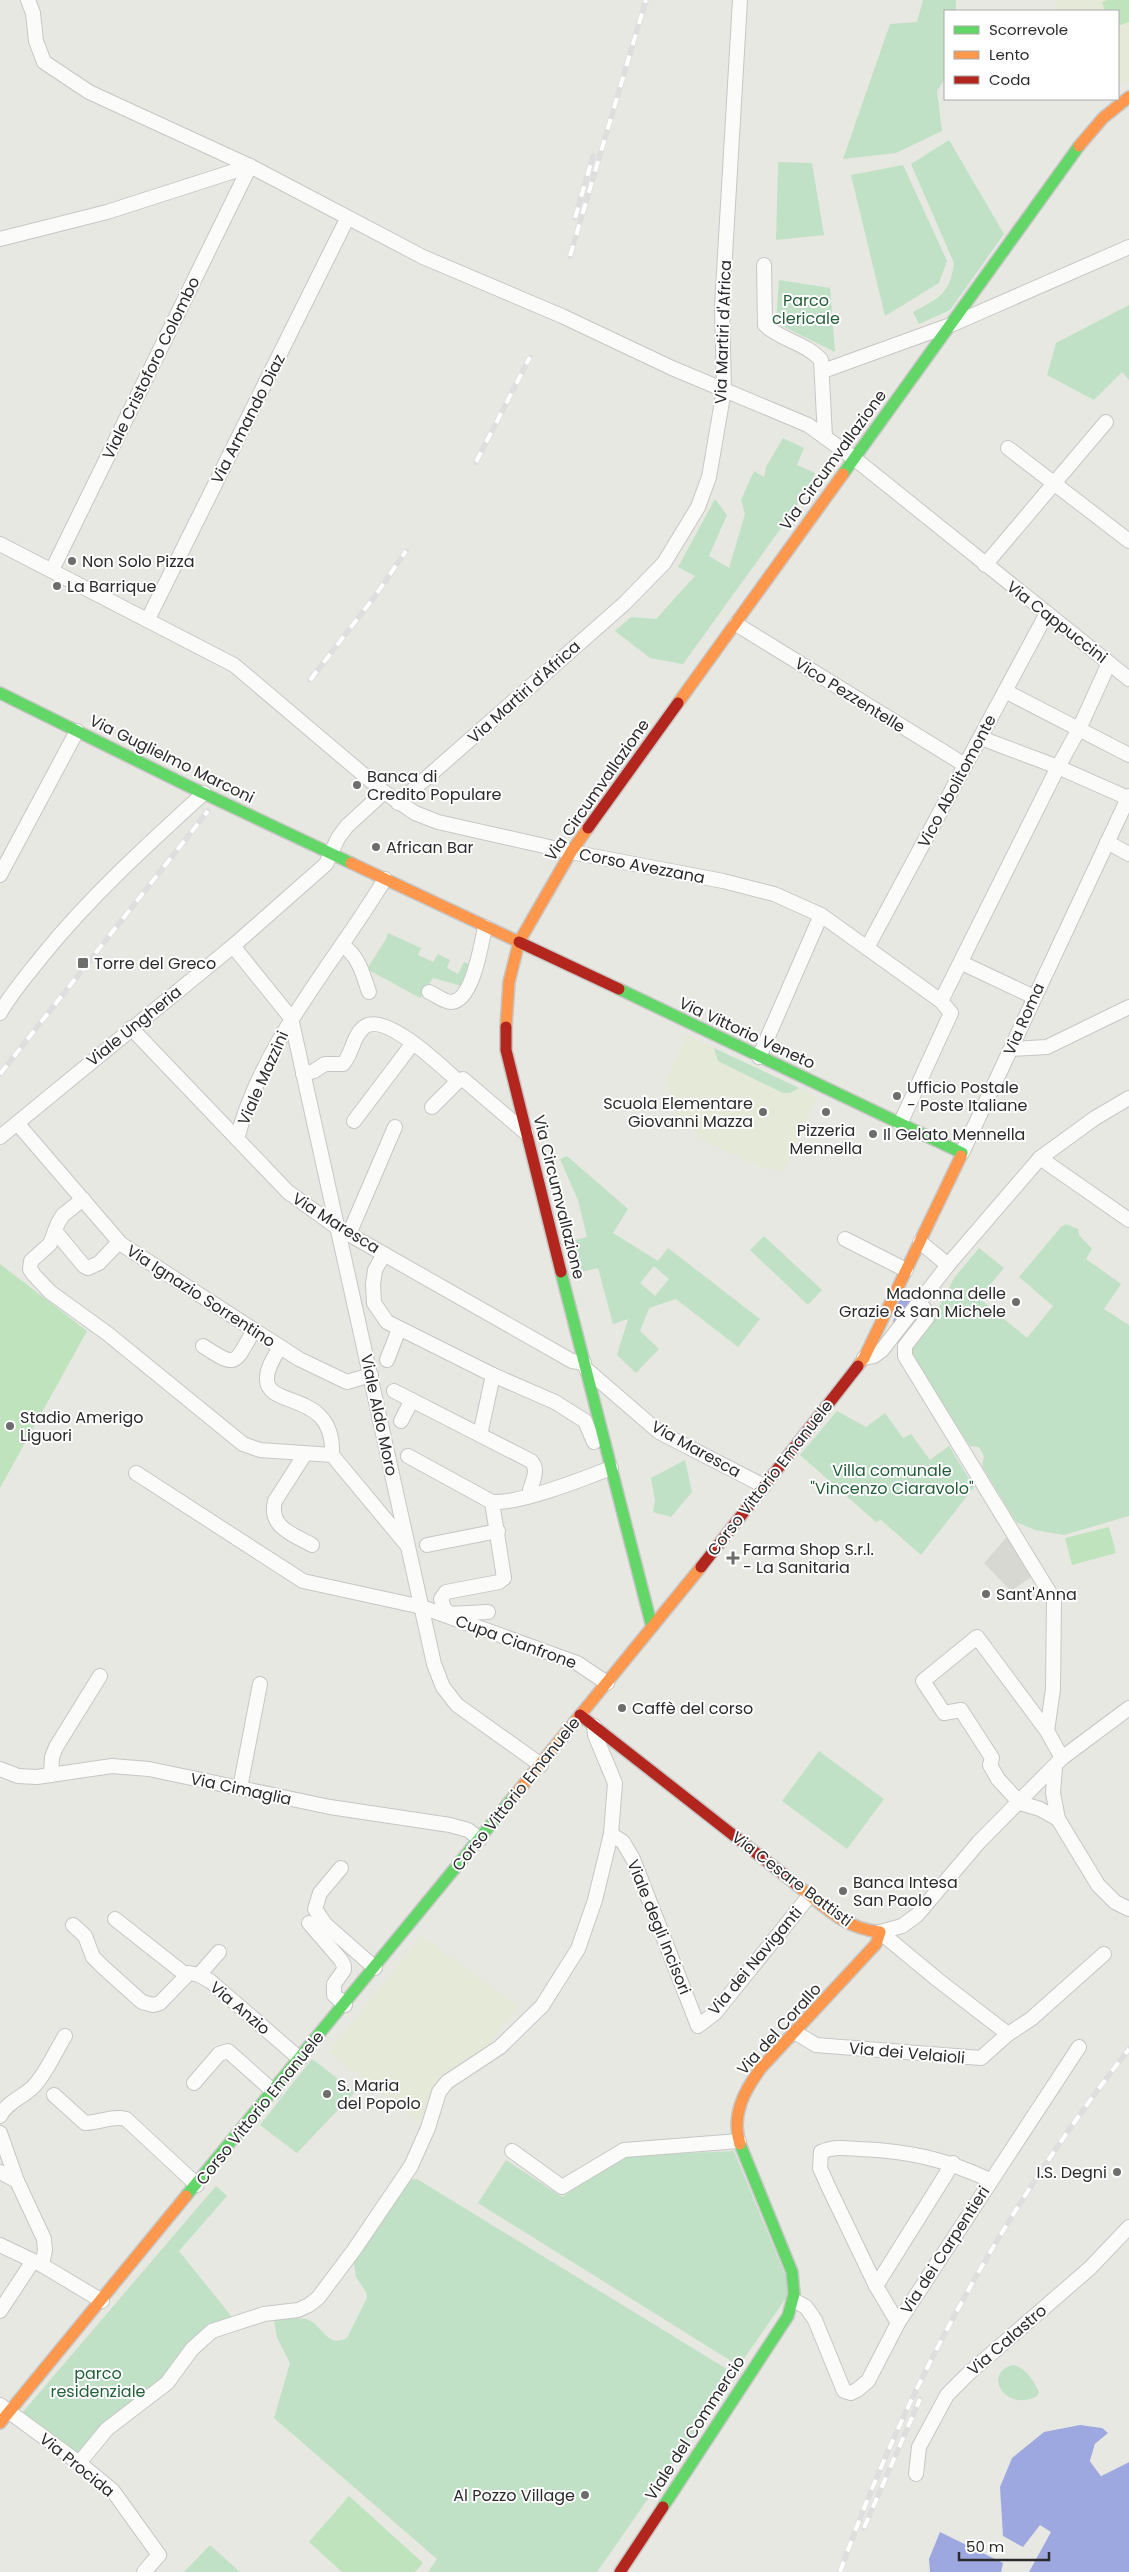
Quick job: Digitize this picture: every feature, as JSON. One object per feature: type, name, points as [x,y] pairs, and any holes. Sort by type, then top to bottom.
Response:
[{"type":"main road","name":"Via Circumvallazione","points":[[652,1627],[606,1470],[585,1366],[506,1050],[506,1009],[512,966],[519,942],[571,852],[788,549],[953,324],[1089,132],[1102,118],[1129,97]]},
{"type":"main road","name":"Via Guglielmo Marconi","points":[[0,693],[385,879]]},
{"type":"main road","name":"Via Vittorio Veneto","points":[[385,879],[962,1153]]},
{"type":"main road","name":"Via Roma","points":[[906,1270],[962,1153]]},
{"type":"main road","name":"Corso Vittorio Emanuele","points":[[0,2423],[5,2408],[102,2301],[541,1765],[764,1486],[864,1358],[906,1270]]},
{"type":"main road","name":"Via Cesare Battisti","points":[[580,1716],[844,1922],[861,1930],[880,1932]]},
{"type":"main road","name":"Via del Corallo","points":[[795,2301],[796,2286],[792,2272],[739,2141],[737,2112],[745,2092],[761,2068],[796,2033],[876,1944],[880,1932]]},
{"type":"main road","name":"Viale del Commercio","points":[[620,2572],[788,2316],[795,2301]]},
{"type":"street","name":"Via Cappuccini","points":[[28,0],[33,13],[40,54],[53,70],[89,92],[250,166],[347,219],[423,257],[724,390],[808,425],[855,459],[1129,679]]},
{"type":"street","name":"Via Martiri d'Africa","points":[[398,803],[625,603],[664,563],[698,507],[709,477],[724,390],[722,306],[740,0]]},
{"type":"street","points":[[0,239],[107,212],[250,166]]},
{"type":"street","name":"Viale Cristoforo Colombo","points":[[52,570],[250,166]]},
{"type":"street","name":"Via Armando Diaz","points":[[148,619],[347,219]]},
{"type":"street","points":[[823,371],[953,324],[1129,247]]},
{"type":"street","points":[[764,265],[765,325],[776,335],[814,353],[821,360],[825,436]]},
{"type":"street","points":[[985,565],[1106,422]]},
{"type":"street","points":[[1008,448],[1129,541]]},
{"type":"street","name":"Corso Avezzana","points":[[0,544],[192,642],[240,670],[398,803],[438,822],[774,894],[821,915],[941,1001]]},
{"type":"street","name":"Vico Abolitomonte","points":[[867,948],[1047,613]]},
{"type":"street","name":"Vico Pezzentelle","points":[[736,624],[965,765]]},
{"type":"street","points":[[900,1124],[951,1013],[941,1001],[1079,728],[1109,663]]},
{"type":"street","points":[[1005,692],[1129,755]]},
{"type":"street","points":[[0,875],[77,731]]},
{"type":"street","points":[[981,738],[1058,767],[1128,797]]},
{"type":"street","points":[[332,852],[338,838],[347,826],[384,792]]},
{"type":"street","points":[[0,1014],[9,997],[74,918],[120,870],[204,793]]},
{"type":"street","name":"Via Roma","points":[[962,1153],[1128,797]]},
{"type":"street","points":[[1108,842],[1129,854]]},
{"type":"street","name":"Viale Ungheria","points":[[0,1137],[233,946],[326,864],[332,852]]},
{"type":"street","name":"Viale Mazzini","points":[[237,1139],[241,1124],[265,1067],[291,1018],[343,946],[385,879]]},
{"type":"street","points":[[759,1057],[821,915]]},
{"type":"street","points":[[430,992],[447,1002],[453,1002],[463,996],[473,976],[486,927]]},
{"type":"street","points":[[233,946],[291,1018]]},
{"type":"street","points":[[343,946],[352,953],[357,961],[369,992]]},
{"type":"street","points":[[962,962],[1034,997]]},
{"type":"street","points":[[1011,1049],[1048,1047],[1129,1007]]},
{"type":"street","name":"Viale Aldo Moro","points":[[291,1018],[344,1231],[370,1375],[434,1664],[444,1687],[457,1705],[541,1765]]},
{"type":"street","points":[[304,1074],[314,1071],[325,1064],[343,1064],[356,1036],[369,1024],[376,1024],[389,1028],[413,1043],[458,1081]]},
{"type":"street","name":"Via Maresca","points":[[131,1028],[288,1192],[344,1231],[572,1361],[585,1366],[660,1432],[764,1486]]},
{"type":"street","points":[[354,1120],[413,1043]]},
{"type":"street","points":[[432,1107],[463,1078],[526,1133]]},
{"type":"street","points":[[864,1358],[874,1356],[882,1350],[948,1265],[1040,1158],[1095,1118],[1129,1098]]},
{"type":"street","name":"Via Ignazio Sorrentino","points":[[17,1123],[119,1242],[299,1359],[347,1382],[370,1375]]},
{"type":"street","points":[[344,1231],[395,1127]]},
{"type":"street","points":[[1040,1158],[1129,1220]]},
{"type":"street","points":[[83,1199],[63,1216],[50,1244],[31,1261],[30,1269],[50,1292],[108,1334],[243,1444],[260,1450],[332,1455]]},
{"type":"street","points":[[55,1231],[84,1266],[88,1268],[99,1263],[119,1242]]},
{"type":"street","points":[[845,1239],[906,1270]]},
{"type":"street","points":[[920,1242],[948,1265]]},
{"type":"street","points":[[384,1254],[375,1270],[373,1284],[374,1303],[387,1322],[494,1375],[555,1402],[586,1421],[606,1470],[500,1503],[492,1502],[408,1456]]},
{"type":"street","points":[[919,1302],[926,1311],[926,1318],[905,1346],[905,1356],[1054,1600],[1052,1689],[1047,1731]]},
{"type":"street","points":[[387,1360],[399,1329]]},
{"type":"street","points":[[203,1346],[226,1361],[232,1361],[238,1357],[254,1330]]},
{"type":"street","points":[[280,1347],[269,1370],[267,1381],[270,1388],[276,1395],[306,1406],[322,1417],[330,1435],[332,1455],[409,1547]]},
{"type":"street","points":[[480,1435],[494,1375]]},
{"type":"street","points":[[394,1391],[535,1465],[536,1471],[530,1490]]},
{"type":"street","points":[[401,1421],[412,1400]]},
{"type":"street","points":[[305,1454],[273,1509],[280,1526],[312,1544]]},
{"type":"street","name":"Cupa Cianfrone","points":[[136,1473],[302,1581],[422,1607],[577,1663],[607,1683]]},
{"type":"street","points":[[488,1612],[449,1614],[444,1608],[442,1599],[446,1592],[502,1581],[505,1574],[492,1502]]},
{"type":"street","points":[[428,1545],[498,1531]]},
{"type":"street","points":[[1058,1820],[1040,1809],[1020,1803],[998,1779],[990,1765],[992,1758],[961,1710],[944,1713],[923,1681],[978,1638],[1047,1731],[1059,1763],[1053,1793],[1058,1820],[1098,1884],[1115,1902],[1129,1909]]},
{"type":"street","points":[[51,1775],[52,1757],[56,1747],[100,1676]]},
{"type":"street","points":[[240,1788],[260,1684]]},
{"type":"street","name":"Via Cesare Battisti","points":[[880,1932],[902,1926],[917,1915],[979,1842],[1059,1763],[1129,1708]]},
{"type":"street","points":[[79,2462],[107,2429],[167,2383],[192,2349],[212,2331],[264,2314],[298,2310],[314,2301],[354,2250],[411,2166],[428,2128],[439,2092],[461,2071],[500,2047],[542,2006],[578,1949],[595,1900],[611,1834],[615,1782],[595,1735],[594,1726]]},
{"type":"street","name":"Via Cimaglia","points":[[0,1770],[18,1776],[37,1777],[112,1766],[149,1769],[330,1807],[450,1825],[468,1830],[480,1839]]},
{"type":"street","name":"Viale degli Incisori","points":[[611,1834],[623,1842],[633,1859],[698,2026]]},
{"type":"street","points":[[341,1868],[320,1893],[315,1909],[325,1924],[375,1968]]},
{"type":"street","name":"Via dei Naviganti","points":[[698,2026],[715,2012],[810,1895]]},
{"type":"street","name":"Via Anzio","points":[[115,1920],[193,1975],[210,1981],[300,2059]]},
{"type":"street","points":[[73,1924],[85,1936],[93,1957],[142,2002],[153,2005],[160,2003],[219,1952]]},
{"type":"street","points":[[309,1924],[344,1966],[333,1990],[334,1995],[345,2004]]},
{"type":"street","points":[[880,1932],[1008,2034]]},
{"type":"street","name":"Via dei Velaioli","points":[[796,2033],[816,2045],[981,2058],[1008,2034],[1031,2019],[1104,1954]]},
{"type":"street","points":[[0,2116],[6,2108],[39,2079],[65,2036]]},
{"type":"street","points":[[194,2083],[220,2054],[228,2051],[274,2092]]},
{"type":"street","points":[[990,2180],[1074,2052]]},
{"type":"street","points":[[54,2094],[85,2123],[94,2123],[120,2117],[126,2119],[197,2185]]},
{"type":"street","points":[[0,2133],[17,2181],[46,2245],[38,2263],[0,2311]]},
{"type":"street","points":[[512,2151],[562,2187],[624,2150],[739,2141]]},
{"type":"street","name":"Via dei Carpentieri","points":[[795,2301],[806,2307],[815,2320],[844,2390],[851,2392],[868,2381],[898,2323],[990,2180],[953,2163],[889,2150],[831,2148],[822,2152],[820,2168],[876,2286],[898,2323]]},
{"type":"street","points":[[876,2286],[953,2163]]},
{"type":"street","points":[[0,2172],[17,2181]]},
{"type":"street","name":"Via Calastro","points":[[916,2474],[919,2448],[947,2395],[969,2373],[1090,2268],[1129,2227]]},
{"type":"street","points":[[0,2245],[38,2263],[102,2301]]},
{"type":"street","name":"Via Procida","points":[[5,2408],[79,2462],[113,2491],[159,2555],[144,2572]]},
{"type":"shaded area","points":[[1054,0],[1129,0],[1129,81],[1119,84],[1119,10],[1059,10]]},
{"type":"shaded area","points":[[687,1035],[817,1097],[783,1171],[764,1168],[702,1140],[690,1126],[675,1114],[677,1108],[666,1082]]},
{"type":"shaded area","points":[[1013,1530],[1038,1572],[1011,1591],[984,1563]]},
{"type":"shaded area","points":[[422,1936],[518,2007],[491,2039],[492,2043],[448,2072],[435,2085],[422,2123],[329,2052]]},
{"type":"green space","points":[[923,0],[956,0],[956,10],[944,10],[944,80],[937,91],[942,131],[896,153],[843,159],[890,24],[917,22]]},
{"type":"green space","points":[[1107,0],[1129,0],[1129,22],[1119,26],[1119,10],[1105,10],[1102,2]]},
{"type":"green space","points":[[949,140],[1004,234],[950,310],[919,324],[913,312],[942,294],[950,282],[954,263],[911,164]]},
{"type":"green space","points":[[778,162],[812,163],[824,235],[776,240]]},
{"type":"green space","points":[[903,165],[947,261],[939,283],[885,316],[851,175]]},
{"type":"green space","name":"Parco clericale","points":[[779,280],[830,288],[835,352],[776,323]]},
{"type":"green space","points":[[1129,305],[1129,380],[1122,372],[1094,400],[1047,375],[1056,343]]},
{"type":"green space","points":[[783,438],[804,448],[797,465],[815,473],[807,492],[683,664],[650,658],[615,631],[631,617],[656,619],[695,576],[678,567],[715,499],[727,515],[709,556],[729,568],[745,514],[741,500],[754,471],[764,477],[766,467]]},
{"type":"green space","points":[[388,933],[421,948],[418,955],[433,962],[438,954],[450,960],[447,968],[458,974],[464,962],[469,964],[465,987],[433,978],[420,998],[367,969]]},
{"type":"green space","points":[[714,1048],[799,1088],[790,1093],[783,1093],[718,1061]]},
{"type":"green space","points":[[567,1156],[628,1209],[613,1233],[658,1261],[668,1248],[760,1319],[738,1347],[676,1299],[649,1308],[640,1331],[659,1349],[636,1373],[617,1355],[628,1319],[613,1324],[598,1268],[581,1272],[571,1241],[587,1237],[578,1200],[560,1159]],"holes":[[[654,1266],[669,1279],[655,1296],[640,1283]]]},
{"type":"green space","points":[[1066,1224],[1078,1229],[1079,1235],[1092,1249],[1086,1259],[1121,1284],[1104,1309],[1129,1325],[1129,1516],[1064,1535],[1035,1530],[1016,1522],[982,1466],[984,1456],[979,1447],[970,1446],[911,1357],[910,1349],[936,1313],[954,1278],[979,1248],[1004,1268],[979,1298],[1027,1338],[1053,1306],[1019,1277],[1061,1227]]},
{"type":"green space","points":[[764,1236],[822,1290],[808,1305],[750,1250]]},
{"type":"green space","name":"Stadio Amerigo Liguori","points":[[0,1264],[87,1331],[0,1488]]},
{"type":"green space","name":"Villa comunale \"Vincenzo Ciaravolo\"","points":[[837,1411],[866,1427],[885,1413],[903,1438],[911,1434],[930,1460],[949,1446],[974,1487],[921,1555],[881,1520],[876,1522],[800,1455]]},
{"type":"green space","points":[[685,1460],[692,1492],[671,1517],[653,1512],[655,1501],[651,1478]]},
{"type":"green space","points":[[1109,1527],[1116,1553],[1072,1565],[1065,1538]]},
{"type":"green space","points":[[819,1751],[884,1799],[847,1849],[782,1801]]},
{"type":"green space","points":[[312,2059],[355,2092],[297,2153],[260,2125]]},
{"type":"green space","points":[[734,2151],[786,2277],[788,2295],[739,2366],[478,2203],[506,2160],[562,2197],[622,2156]]},
{"type":"green space","points":[[417,2179],[735,2374],[597,2572],[428,2572],[437,2559],[274,2418],[290,2363],[277,2338],[274,2320],[306,2319],[316,2325],[329,2338],[340,2341],[347,2338],[367,2298],[366,2292],[356,2277],[353,2258],[409,2180]]},
{"type":"green space","name":"parco residenziale","points":[[216,2186],[227,2196],[179,2251],[232,2317],[221,2322],[166,2379],[77,2456],[22,2413]]},
{"type":"green space","points":[[1013,2365],[1022,2369],[1029,2376],[1039,2392],[1037,2396],[1026,2400],[1016,2399],[1007,2396],[1001,2390],[998,2383],[999,2376],[1004,2369]]},
{"type":"green space","points":[[349,2496],[423,2563],[415,2572],[342,2572],[309,2542]]},
{"type":"green space","points":[[210,2545],[240,2572],[184,2572]]},
{"type":"water","points":[[901,1294],[911,1301],[893,1322]]},
{"type":"water","points":[[1080,2425],[1102,2428],[1108,2433],[1095,2444],[1090,2461],[1101,2476],[1129,2462],[1129,2572],[1029,2572],[1051,2532],[1040,2525],[1023,2547],[1003,2536],[1000,2487],[1012,2458],[1044,2432]]},
{"type":"water","points":[[940,2532],[1003,2563],[1001,2572],[930,2572],[929,2559]]},
{"type":"pier","points":[[1110,2432],[1097,2446],[1092,2460],[1102,2473],[1129,2459],[1129,2462],[1101,2476],[1090,2461],[1095,2444]]},
{"type":"railway","points":[[570,256],[646,0]]},
{"type":"railway","points":[[575,218],[593,156]]},
{"type":"railway","points":[[476,462],[530,357]]},
{"type":"railway","points":[[310,680],[375,596],[406,551]]},
{"type":"railway","points":[[0,1074],[208,811]]},
{"type":"railway","points":[[840,2572],[896,2433],[928,2365],[964,2299],[1001,2234],[1041,2171],[1129,2049]]},
{"type":"railway","points":[[864,2528],[920,2399]]},
{"type":"traffic: fast","points":[[843,474],[1079,146]]},
{"type":"traffic: fast","points":[[0,693],[186,785],[351,863]]},
{"type":"traffic: fast","points":[[619,989],[962,1153],[961,1156]]},
{"type":"traffic: fast","points":[[561,1272],[652,1627]]},
{"type":"traffic: fast","points":[[186,2196],[515,1795]]},
{"type":"traffic: fast","points":[[663,2507],[788,2316],[794,2294],[792,2272],[740,2144]]},
{"type":"traffic: slow","points":[[1079,146],[1103,118],[1129,97]]},
{"type":"traffic: slow","points":[[678,703],[843,474]]},
{"type":"traffic: slow","points":[[506,1027],[509,982],[519,942],[571,852],[588,828]]},
{"type":"traffic: slow","points":[[351,863],[519,942]]},
{"type":"traffic: slow","points":[[858,1366],[864,1358],[961,1156]]},
{"type":"traffic: slow","points":[[515,1795],[701,1567]]},
{"type":"traffic: slow","points":[[740,2144],[737,2123],[738,2113],[749,2086],[761,2068],[876,1944],[880,1932],[867,1930],[845,1921],[797,1885]]},
{"type":"traffic: slow","points":[[0,2423],[186,2196]]},
{"type":"traffic: jam","points":[[588,828],[678,703]]},
{"type":"traffic: jam","points":[[519,942],[619,989]]},
{"type":"traffic: jam","points":[[506,1027],[506,1050],[561,1272]]},
{"type":"traffic: jam","points":[[701,1567],[858,1366]]},
{"type":"traffic: jam","points":[[580,1715],[797,1885]]},
{"type":"traffic: jam","points":[[620,2572],[663,2507]]},
{"type":"place","name":"Non Solo Pizza","points":[[72,561]]},
{"type":"place","name":"La Barrique","points":[[57,586]]},
{"type":"place","name":"Banca di Credito Populare","points":[[357,785]]},
{"type":"place","name":"African Bar","points":[[376,847]]},
{"type":"place","name":"Torre del Greco","points":[[83,963]]},
{"type":"place","name":"Ufficio Postale - Poste Italiane","points":[[897,1096]]},
{"type":"place","name":"Scuola Elementare Giovanni Mazza","points":[[763,1112]]},
{"type":"place","name":"Pizzeria Mennella","points":[[826,1112]]},
{"type":"place","name":"Il Gelato Mennella","points":[[873,1134]]},
{"type":"place","name":"Madonna delle Grazie & San Michele","points":[[1016,1302]]},
{"type":"place","name":"Stadio Amerigo Liguori","points":[[10,1426]]},
{"type":"place","name":"Farma Shop S.r.l. - La Sanitaria","points":[[733,1558]]},
{"type":"place","name":"Sant'Anna","points":[[986,1594]]},
{"type":"place","name":"Caffè del corso","points":[[622,1708]]},
{"type":"place","name":"Banca Intesa San Paolo","points":[[843,1891]]},
{"type":"place","name":"S. Maria del Popolo","points":[[327,2094]]},
{"type":"place","name":"I.S. Degni","points":[[1117,2172]]},
{"type":"place","name":"Al Pozzo Village","points":[[585,2495]]}]
